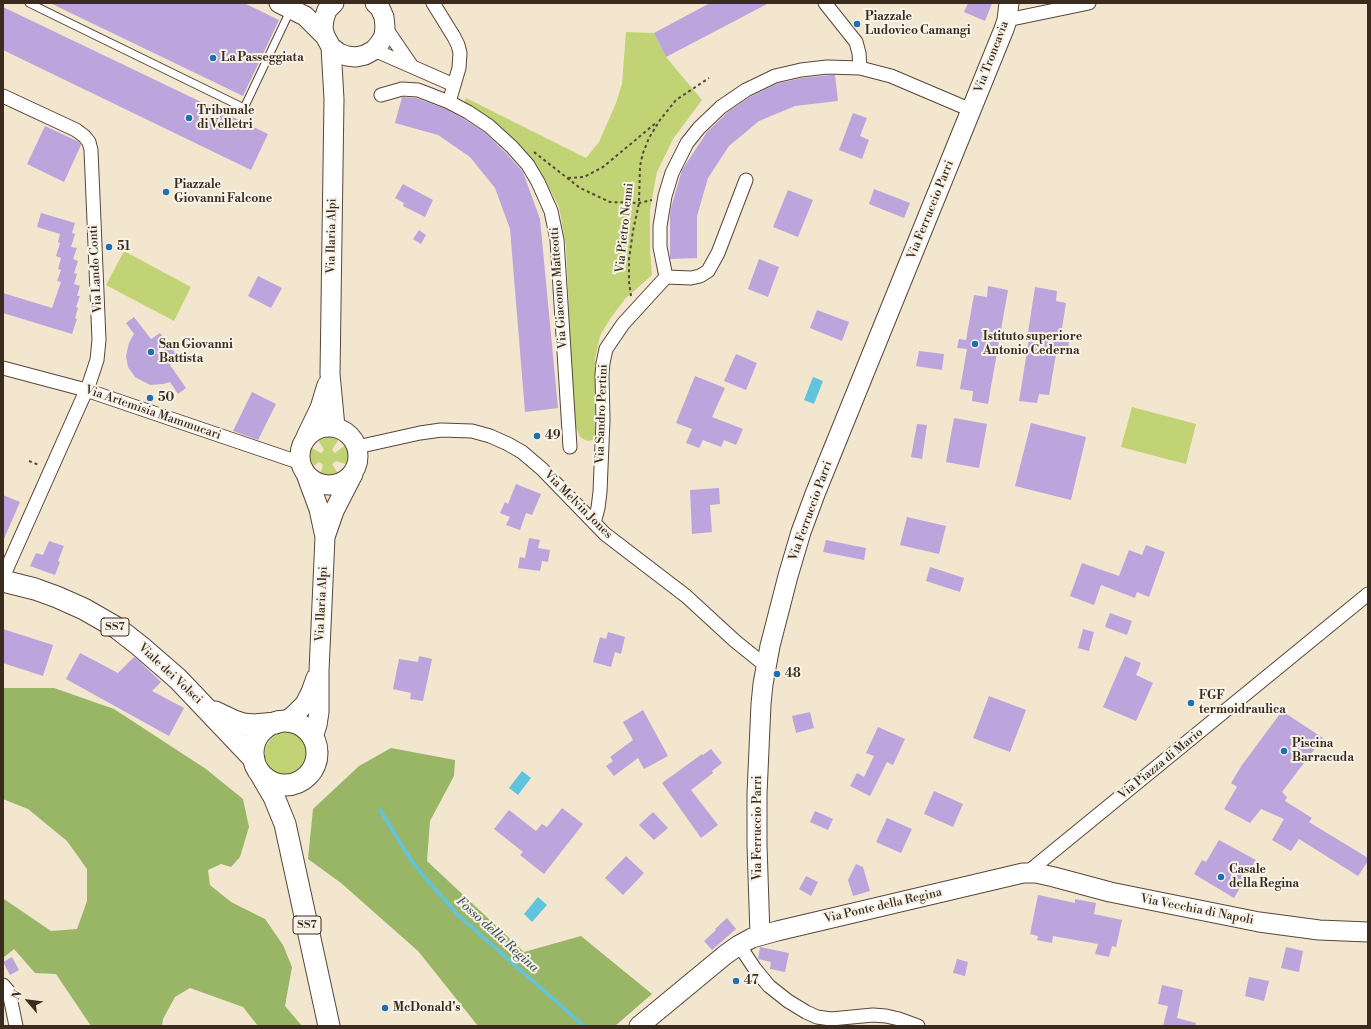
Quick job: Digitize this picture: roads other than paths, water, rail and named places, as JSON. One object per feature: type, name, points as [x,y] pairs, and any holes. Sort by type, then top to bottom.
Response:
[{"type":"main road","name":"Viale dei Volsci","points":[[3,581],[49,594],[84,609],[128,637],[158,662],[207,708],[257,766],[274,797],[285,824],[329,1026]]},
{"type":"main road","name":"Viale dei Volsci","points":[[207,708],[242,724],[254,725],[281,722]]},
{"type":"main road","name":"SS7","points":[[281,722],[298,723],[307,729],[313,737]]},
{"type":"main road","points":[[257,766],[254,750],[260,733],[267,727],[281,722]]},
{"type":"main road","points":[[301,781],[309,775],[314,767],[317,757],[317,747],[313,737]]},
{"type":"main road","name":"SS7","points":[[257,766],[269,781],[279,785],[290,785],[301,781]]},
{"type":"main road","name":"Viale dei Volsci","points":[[285,824],[289,800],[301,781]]},
{"type":"street","points":[[375,3],[380,8],[384,17],[385,27],[411,65]]},
{"type":"street","points":[[433,3],[454,37],[459,49],[459,63],[449,102]]},
{"type":"street","points":[[825,3],[856,42],[859,53],[860,68]]},
{"type":"street","points":[[1008,11],[1090,3]]},
{"type":"street","points":[[292,9],[331,5]]},
{"type":"street","name":"Via Ilaria Alpi","points":[[331,5],[324,19],[323,28],[328,42],[334,99],[330,374],[335,427]]},
{"type":"street","points":[[292,9],[339,52],[347,56],[356,57],[369,52],[411,65],[454,85]]},
{"type":"street","name":"Via Troncavia","points":[[971,110],[1008,11]]},
{"type":"street","name":"Via Ilaria Alpi","points":[[334,99],[348,70],[380,44],[384,36],[385,27]]},
{"type":"street","points":[[746,180],[718,253],[708,271],[698,277],[666,277],[661,254],[661,214],[672,173],[687,143],[704,122],[736,96],[776,76],[794,71],[827,67],[860,68],[891,76],[971,110]]},
{"type":"street","name":"Via Giacomo Matteotti","points":[[381,95],[396,90],[412,89],[449,102],[481,121],[512,147],[522,157],[538,182],[549,207],[557,240],[570,446]]},
{"type":"street","name":"Via Lando Conti","points":[[3,96],[76,130],[84,136],[90,146],[99,340],[96,365],[86,390],[3,577]]},
{"type":"street","name":"Via Ferruccio Parri","points":[[760,935],[757,845],[757,783],[761,704],[766,666],[788,576],[809,509],[971,110]]},
{"type":"street","name":"Via Sandro Pertini","points":[[594,523],[600,492],[604,359],[606,349],[634,311],[666,277]]},
{"type":"street","name":"Via Artemisia Mammucari","points":[[3,368],[86,390],[303,468]]},
{"type":"street","name":"Via Ilaria Alpi","points":[[306,437],[320,408],[330,374]]},
{"type":"street","points":[[327,426],[335,427],[349,434],[354,440],[358,455],[355,470],[350,476],[343,481],[327,485],[312,480],[303,468],[301,450],[306,437],[319,428],[327,426]]},
{"type":"street","name":"Via Melvin Jones","points":[[357,447],[441,430],[468,431],[490,436],[508,444],[536,464],[612,540],[686,596],[735,642],[766,666]]},
{"type":"street","name":"Via Ilaria Alpi","points":[[303,468],[318,509],[325,537],[319,671],[319,712],[313,737]]},
{"type":"street","name":"Via Ilaria Alpi","points":[[325,537],[337,506],[355,470]]},
{"type":"street","name":"Via Piazza di Mario","points":[[1028,872],[1368,594]]},
{"type":"street","points":[[281,722],[297,712],[305,704],[319,671]]},
{"type":"street","name":"Via Vecchia di Napoli","points":[[1028,872],[1116,893],[1271,924],[1319,930],[1368,932]]},
{"type":"street","name":"Via Ponte della Regina","points":[[639,1026],[725,955],[739,945],[760,935],[1014,874],[1028,872]]},
{"type":"street","points":[[739,945],[755,969],[769,986],[788,1001],[806,1012],[822,1018],[831,1019],[872,1015],[886,1016],[918,1026]]},
{"type":"street","points":[[3,984],[9,992],[16,1026]]},
{"type":"lane","points":[[28,3],[244,108],[292,9]]},
{"type":"water","points":[[813,377],[823,381],[814,404],[804,400]]},
{"type":"water","points":[[522,771],[531,778],[518,795],[509,788]]},
{"type":"water","points":[[538,897],[547,905],[532,922],[524,914]]},
{"type":"waterway","name":"Fosso della Regina","points":[[380,810],[411,860],[458,915],[584,1026]]},
{"type":"place","name":"Piazzale Ludovico Camangi","points":[[857,24]]},
{"type":"place","name":"La Passeggiata","points":[[213,58]]},
{"type":"place","name":"Tribunale di Velletri","points":[[189,118]]},
{"type":"place","name":"Piazzale Giovanni Falcone","points":[[166,192]]},
{"type":"place","name":"51","points":[[109,247]]},
{"type":"place","name":"Istituto superiore Antonio Cederna","points":[[975,344]]},
{"type":"place","name":"San Giovanni Battista","points":[[151,352]]},
{"type":"place","name":"50","points":[[150,398]]},
{"type":"place","name":"49","points":[[537,436]]},
{"type":"place","name":"48","points":[[777,674]]},
{"type":"place","name":"FGF termoidraulica","points":[[1191,703]]},
{"type":"place","name":"Piscina Barracuda","points":[[1284,751]]},
{"type":"place","name":"Casale della Regina","points":[[1221,877]]},
{"type":"place","name":"47","points":[[736,981]]},
{"type":"place","name":"McDonald's","points":[[385,1008]]}]
